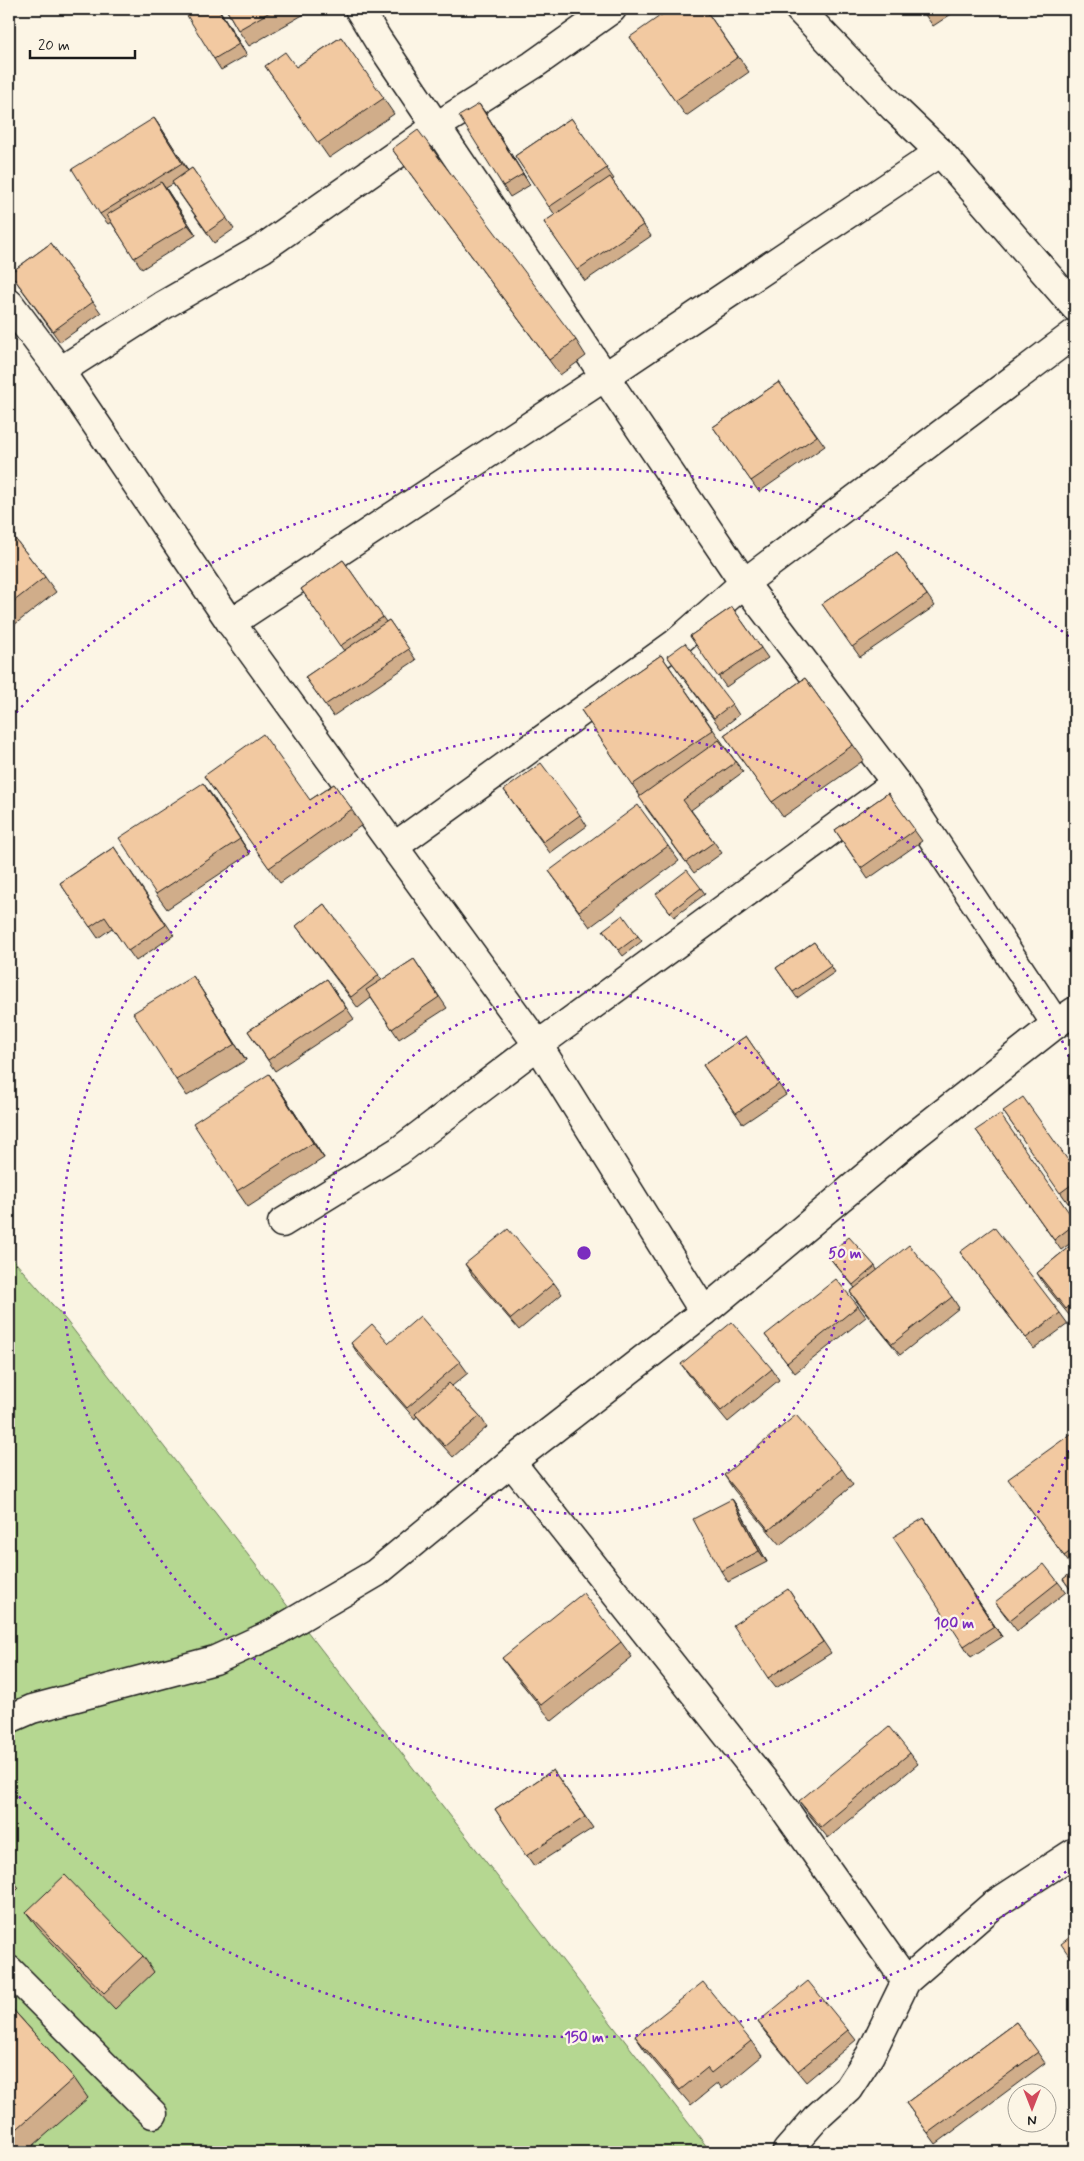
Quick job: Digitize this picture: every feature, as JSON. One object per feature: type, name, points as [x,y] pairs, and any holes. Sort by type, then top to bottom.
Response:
[{"type":"street","points":[[9,1719],[32,1709],[215,1660],[274,1633],[376,1573],[511,1462],[704,1312],[914,1136],[1066,1018],[896,783],[744,583],[359,9]]},
{"type":"street","points":[[60,371],[162,306],[263,248],[437,126],[533,65],[612,9]]},
{"type":"street","points":[[800,9],[894,108],[940,152],[1075,308]]},
{"type":"street","points":[[231,623],[606,376],[940,152]]},
{"type":"street","points":[[9,303],[60,371],[231,623],[538,1044],[704,1312]]},
{"type":"street","points":[[395,846],[676,643],[744,583],[1075,332]]},
{"type":"street","points":[[282,1223],[399,1151],[538,1044],[896,783]]},
{"type":"street","points":[[511,1462],[771,1790],[906,1981]]},
{"type":"street","points":[[787,2151],[816,2118],[848,2089],[870,2056],[906,1981],[992,1906],[1075,1852]]},
{"type":"street","points":[[9,1970],[153,2114]]},
{"type":"green space","points":[[9,1255],[65,1319],[711,2152],[9,2152]]},
{"type":"building","points":[[183,9],[218,9],[239,44],[214,59]]},
{"type":"building","points":[[226,9],[275,9],[238,30]]},
{"type":"building","points":[[670,9],[705,9],[738,57],[675,101],[630,37]]},
{"type":"building","points":[[341,37],[384,98],[318,143],[265,66],[285,52],[296,67]]},
{"type":"building","points":[[479,104],[523,174],[503,186],[459,116]]},
{"type":"building","points":[[154,118],[182,163],[100,214],[72,169]]},
{"type":"building","points":[[571,118],[607,168],[549,207],[515,156]]},
{"type":"building","points":[[418,130],[576,340],[549,360],[392,149]]},
{"type":"building","points":[[192,168],[227,218],[207,232],[172,182]]},
{"type":"building","points":[[610,177],[643,225],[577,270],[544,222]]},
{"type":"building","points":[[161,182],[188,225],[134,258],[107,215]]},
{"type":"building","points":[[51,243],[93,302],[53,331],[10,273]]},
{"type":"building","points":[[779,382],[817,436],[751,481],[713,427]]},
{"type":"building","points":[[9,531],[45,577],[9,605]]},
{"type":"building","points":[[897,552],[927,595],[852,647],[822,604]]},
{"type":"building","points":[[343,560],[383,617],[340,646],[301,589]]},
{"type":"building","points":[[732,607],[761,648],[718,677],[690,636]]},
{"type":"building","points":[[389,620],[409,649],[325,705],[305,677]]},
{"type":"building","points":[[685,643],[732,704],[714,718],[667,656]]},
{"type":"building","points":[[661,655],[713,730],[632,785],[581,710]]},
{"type":"building","points":[[805,678],[853,745],[772,802],[724,735]]},
{"type":"building","points":[[263,734],[310,800],[334,784],[352,809],[269,868],[204,776]]},
{"type":"building","points":[[719,740],[736,762],[683,800],[714,842],[686,862],[639,797]]},
{"type":"building","points":[[541,763],[580,815],[543,842],[504,790]]},
{"type":"building","points":[[203,783],[240,839],[156,894],[119,838]]},
{"type":"building","points":[[888,793],[915,830],[861,868],[835,830]]},
{"type":"building","points":[[638,805],[668,846],[579,911],[549,871]]},
{"type":"building","points":[[114,847],[166,925],[128,951],[105,917],[90,927],[60,883]]},
{"type":"building","points":[[687,870],[701,888],[670,912],[656,894]]},
{"type":"building","points":[[324,904],[379,975],[351,997],[296,926]]},
{"type":"building","points":[[623,915],[638,936],[619,950],[603,930]]},
{"type":"building","points":[[814,942],[831,966],[793,992],[776,968]]},
{"type":"building","points":[[414,959],[439,997],[392,1029],[366,990]]},
{"type":"building","points":[[193,976],[235,1044],[176,1080],[133,1013]]},
{"type":"building","points":[[327,979],[346,1008],[268,1060],[248,1031]]},
{"type":"building","points":[[746,1036],[779,1084],[736,1113],[703,1065]]},
{"type":"building","points":[[269,1074],[313,1143],[237,1191],[193,1123]]},
{"type":"building","points":[[1023,1097],[1075,1170],[1075,1182],[1060,1193],[1003,1111]]},
{"type":"building","points":[[1000,1114],[1075,1221],[1075,1224],[1054,1240],[976,1130]]},
{"type":"building","points":[[994,1227],[1060,1313],[1026,1338],[960,1252]]},
{"type":"building","points":[[508,1229],[554,1283],[511,1319],[465,1264]]},
{"type":"building","points":[[849,1237],[875,1266],[853,1285],[827,1255]]},
{"type":"building","points":[[1075,1242],[1075,1301],[1066,1309],[1037,1273]]},
{"type":"building","points":[[909,1245],[952,1297],[892,1344],[850,1292]]},
{"type":"building","points":[[836,1279],[858,1306],[787,1363],[765,1335]]},
{"type":"building","points":[[420,1316],[460,1362],[407,1408],[351,1343],[372,1324],[389,1343]]},
{"type":"building","points":[[732,1322],[772,1369],[721,1411],[681,1364]]},
{"type":"building","points":[[449,1383],[480,1416],[445,1446],[415,1414]]},
{"type":"building","points":[[796,1415],[842,1469],[769,1530],[724,1475]]},
{"type":"building","points":[[1075,1431],[1075,1548],[1064,1556],[1008,1479]]},
{"type":"building","points":[[732,1499],[759,1551],[721,1571],[693,1519]]},
{"type":"building","points":[[924,1518],[994,1626],[964,1646],[893,1537]]},
{"type":"building","points":[[1044,1564],[1058,1582],[1010,1620],[995,1602]]},
{"type":"building","points":[[1075,1570],[1075,1595],[1063,1579]]},
{"type":"building","points":[[788,1589],[823,1642],[768,1678],[733,1625]]},
{"type":"building","points":[[583,1593],[621,1642],[541,1705],[502,1658]]},
{"type":"building","points":[[889,1727],[910,1753],[821,1827],[799,1801]]},
{"type":"building","points":[[553,1770],[585,1817],[526,1856],[495,1809]]},
{"type":"building","points":[[65,1875],[143,1956],[104,1993],[26,1912]]},
{"type":"building","points":[[1075,1933],[1075,1964],[1061,1944]]},
{"type":"building","points":[[808,1981],[848,2030],[798,2071],[758,2022]]},
{"type":"building","points":[[703,1982],[751,2041],[711,2073],[707,2068],[680,2090],[635,2036]]},
{"type":"building","points":[[9,2005],[74,2078],[9,2136]]},
{"type":"building","points":[[1016,2022],[1038,2052],[928,2133],[906,2103]]}]
